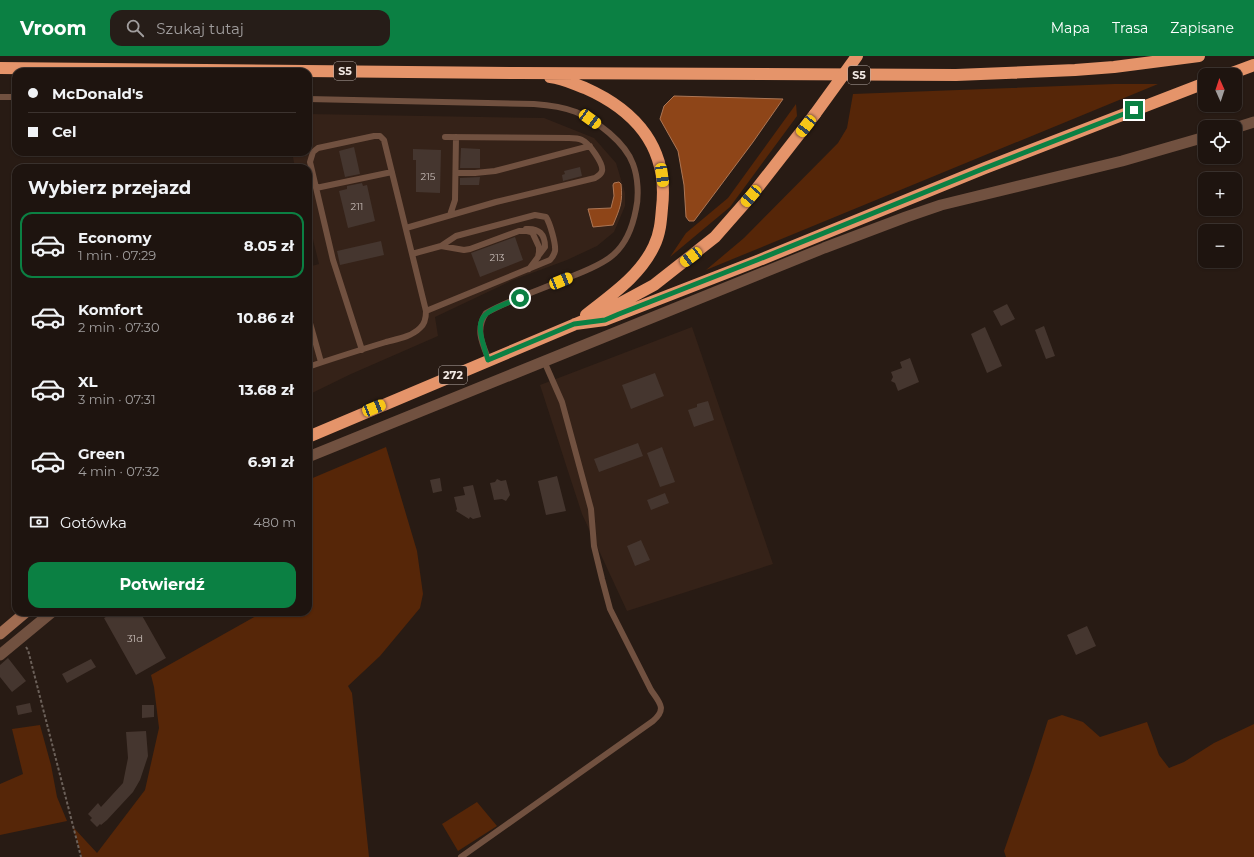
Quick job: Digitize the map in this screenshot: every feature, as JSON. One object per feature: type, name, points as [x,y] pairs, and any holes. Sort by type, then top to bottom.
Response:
[{"type":"highway","points":[[574,324],[604,312],[654,285],[691,257],[714,237],[751,196],[815,114],[857,56]]},
{"type":"highway","name":"S5","points":[[312,71],[956,75],[1075,70],[1199,56]]},
{"type":"highway","points":[[1242,69],[1254,65]]},
{"type":"highway","name":"S5","points":[[0,68],[12,68]]},
{"type":"highway","points":[[518,73],[558,78],[595,93],[614,104],[630,117],[644,132],[654,148],[659,161],[664,191],[660,229],[654,247],[638,271],[574,324]]},
{"type":"highway","points":[[574,324],[605,320],[985,168],[1198,86]]},
{"type":"highway","name":"272","points":[[312,434],[574,324]]},
{"type":"main road","points":[[0,634],[21,616]]},
{"type":"street","points":[[1242,126],[1254,122]]},
{"type":"street","points":[[312,456],[544,361],[817,251],[906,217],[941,205],[1122,161],[1198,139]]},
{"type":"street","points":[[0,655],[47,616]]},
{"type":"lane","points":[[0,97],[12,97]]},
{"type":"lane","points":[[312,99],[534,104],[556,106],[590,119],[606,131],[622,147],[633,164],[638,189],[635,217],[627,238],[613,255],[588,270],[486,313],[480,328],[488,360]]},
{"type":"lane","points":[[312,155],[313,152],[318,148],[342,142],[374,136],[380,136],[384,140],[426,311],[424,324],[414,333],[312,365]]},
{"type":"lane","points":[[406,228],[496,202],[595,178],[601,174],[602,168],[590,146],[581,139],[445,137]]},
{"type":"lane","points":[[450,215],[455,200],[456,137]]},
{"type":"lane","points":[[456,173],[495,171],[590,146]]},
{"type":"lane","points":[[312,171],[333,260],[362,350]]},
{"type":"lane","points":[[316,188],[392,172]]},
{"type":"lane","points":[[412,254],[441,246],[456,236],[535,215],[546,217],[549,221],[555,249],[553,256],[546,262],[426,311]]},
{"type":"lane","points":[[441,246],[454,249],[470,249],[519,230],[534,229],[540,232],[545,247],[528,270]]},
{"type":"lane","points":[[312,330],[321,362]]},
{"type":"lane","points":[[461,857],[653,721],[661,712],[659,702],[651,690],[610,609],[594,546],[592,509],[562,402],[544,361]]},
{"type":"path","points":[[19,638],[28,650],[81,857]]},
{"type":"shaded area","points":[[1114,84],[1158,84],[706,270],[744,238],[838,143],[847,128],[853,94]]},
{"type":"shaded area","points":[[674,96],[783,99],[694,221],[689,221],[686,217],[684,185],[678,151],[660,119],[664,106]]},
{"type":"shaded area","points":[[796,104],[797,116],[730,207],[670,257],[686,233],[728,198]]},
{"type":"shaded area","points":[[312,114],[544,118],[594,138],[616,163],[625,193],[625,206],[614,232],[597,246],[567,260],[513,280],[435,317],[438,336],[351,374],[312,393],[312,266],[319,264],[312,235],[312,164],[294,164],[293,156],[312,156]]},
{"type":"shaded area","points":[[619,182],[622,190],[621,200],[613,225],[593,227],[588,209],[611,208],[614,196],[613,185],[614,183]]},
{"type":"shaded area","points":[[692,327],[773,564],[627,611],[582,514],[540,385]]},
{"type":"shaded area","points":[[386,447],[417,551],[423,594],[420,608],[380,656],[348,686],[352,693],[369,857],[82,857],[73,827],[97,853],[145,790],[159,728],[151,675],[256,616],[312,616],[312,478]]},
{"type":"shaded area","points":[[1062,715],[1083,722],[1100,737],[1147,722],[1159,755],[1169,768],[1184,762],[1214,743],[1254,724],[1254,857],[1006,857],[1004,851],[1048,720]]},
{"type":"shaded area","points":[[40,725],[51,765],[57,797],[67,821],[0,835],[0,784],[23,774],[12,729]]},
{"type":"shaded area","points":[[477,802],[497,826],[458,851],[442,824]]},
{"type":"building","points":[[354,147],[360,174],[345,177],[339,151]]},
{"type":"building","points":[[461,148],[480,149],[480,168],[460,168]]},
{"type":"building","points":[[413,149],[441,150],[440,193],[416,192],[416,160],[413,160]]},
{"type":"building","points":[[580,167],[582,176],[563,181],[562,175],[565,174],[564,171]]},
{"type":"building","points":[[480,177],[479,185],[460,185],[460,178]]},
{"type":"building","points":[[362,183],[363,186],[367,185],[375,221],[348,228],[339,191],[347,189],[347,186]]},
{"type":"building","points":[[515,237],[523,260],[480,277],[471,253]]},
{"type":"building","points":[[381,241],[384,255],[340,265],[337,251]]},
{"type":"building","points":[[1007,304],[1015,319],[1001,326],[993,311]]},
{"type":"building","points":[[1044,326],[1055,356],[1046,359],[1035,330]]},
{"type":"building","points":[[985,327],[1002,366],[987,373],[971,334]]},
{"type":"building","points":[[910,358],[919,382],[898,391],[895,383],[891,381],[893,377],[891,372],[902,368],[900,362]]},
{"type":"building","points":[[655,373],[664,396],[631,409],[622,385]]},
{"type":"building","points":[[708,401],[714,420],[694,427],[688,410],[697,407],[697,404]]},
{"type":"building","points":[[638,443],[643,456],[599,472],[594,459]]},
{"type":"building","points":[[662,447],[675,482],[660,487],[647,453]]},
{"type":"building","points":[[557,476],[566,511],[546,515],[538,481]]},
{"type":"building","points":[[440,478],[442,491],[433,493],[430,480]]},
{"type":"building","points":[[497,479],[501,481],[506,480],[510,495],[506,501],[502,499],[494,500],[490,483],[495,482]]},
{"type":"building","points":[[473,485],[481,517],[473,519],[470,517],[469,519],[456,511],[457,509],[454,497],[465,495],[463,487]]},
{"type":"building","points":[[665,493],[669,503],[651,510],[647,500]]},
{"type":"building","points":[[641,540],[650,560],[635,566],[627,546]]},
{"type":"building","points":[[108,616],[142,616],[166,658],[136,675],[104,618]]},
{"type":"building","points":[[1087,626],[1096,646],[1076,655],[1067,635]]},
{"type":"building","points":[[8,658],[26,681],[12,692],[0,677],[0,665]]},
{"type":"building","points":[[91,659],[96,667],[67,683],[62,674]]},
{"type":"building","points":[[30,703],[32,712],[18,715],[16,706]]},
{"type":"building","points":[[142,705],[154,705],[154,717],[142,718]]},
{"type":"building","points":[[146,731],[148,756],[140,780],[133,792],[107,820],[97,827],[90,820],[92,818],[88,814],[98,803],[101,807],[123,783],[128,758],[126,732]]},
{"type":"route","points":[[520,298],[486,313],[482,320],[480,328],[481,336],[488,360],[574,324],[605,320],[1134,110]]}]
